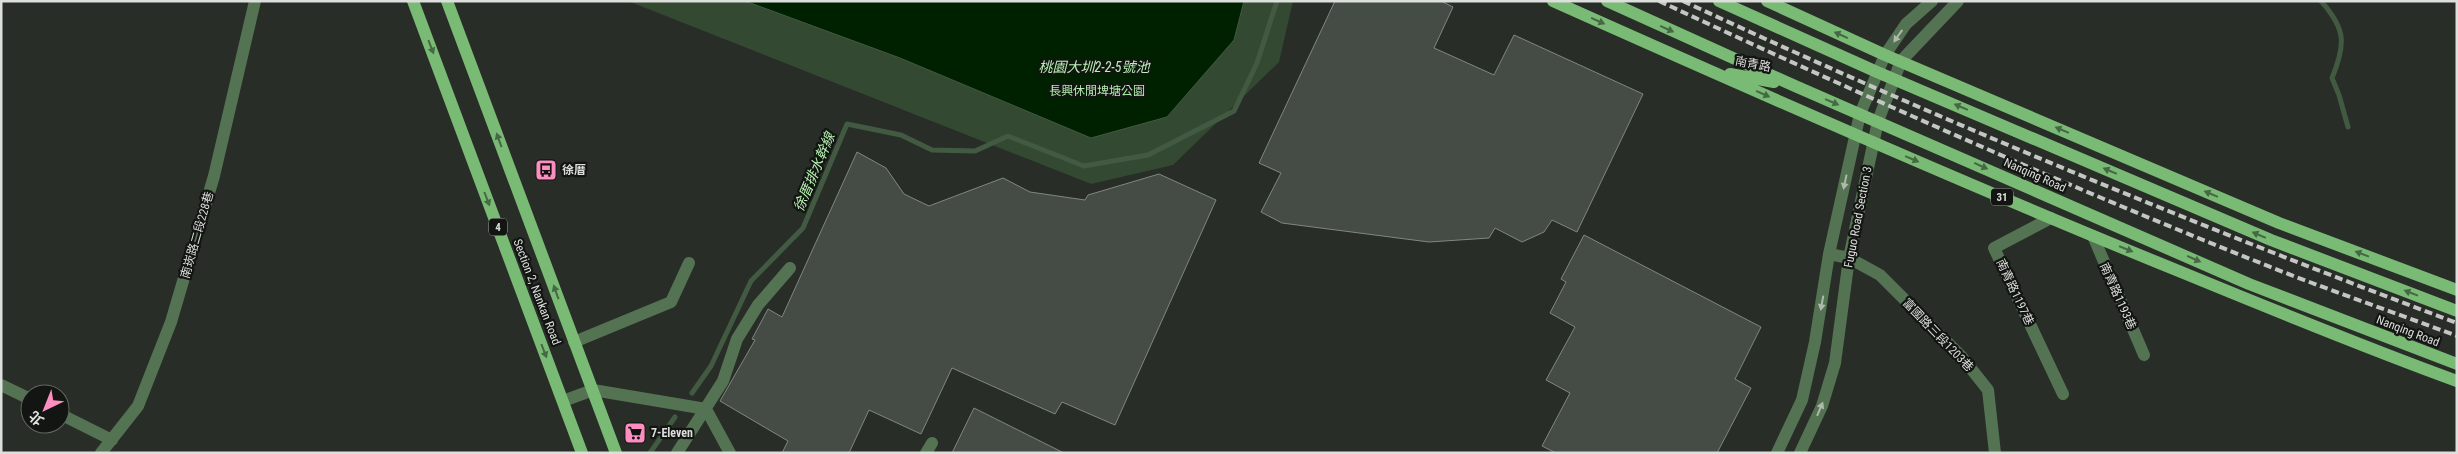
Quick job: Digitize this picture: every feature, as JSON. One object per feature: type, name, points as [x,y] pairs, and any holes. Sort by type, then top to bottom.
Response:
[{"type":"main road","name":"Section 2, Nankan Road","points":[[414,1],[582,453]]},
{"type":"main road","name":"Section 2, Nankan Road","points":[[448,1],[616,453]]},
{"type":"main road","name":"31","points":[[1554,1],[1872,142],[2092,236],[2375,351],[2457,381]]},
{"type":"main road","name":"Nanqing Road","points":[[1607,1],[1795,86],[2249,284],[2457,364]]},
{"type":"main road","points":[[1720,1],[1877,72],[2271,240],[2457,311]]},
{"type":"main road","points":[[1767,1],[1885,54],[2279,223],[2457,290]]},
{"type":"main road","name":"南青路","points":[[1706,69],[1795,86]]},
{"type":"main road","points":[[2431,354],[2457,369]]},
{"type":"street","name":"南崁路二段228巷","points":[[101,453],[138,406],[171,322],[214,176],[255,1]]},
{"type":"street","name":"Fuguo Road Section 3","points":[[1777,453],[1802,400],[1815,342],[1829,254],[1860,114],[1885,54],[1906,24],[1932,1]]},
{"type":"street","name":"Fuguo Road Section 3","points":[[1800,453],[1822,406],[1834,363],[1849,258],[1872,142],[1893,78],[1902,61],[1958,1]]},
{"type":"street","name":"南青路1197巷","points":[[2051,218],[1994,248],[2062,394]]},
{"type":"street","name":"南青路1193巷","points":[[2092,236],[2144,355]]},
{"type":"street","name":"富國路三段1203巷","points":[[1829,254],[1849,258],[1880,275],[1961,356],[1988,390],[1995,453]]},
{"type":"street","points":[[574,342],[671,302],[689,263]]},
{"type":"street","points":[[677,453],[723,381],[737,339],[758,306],[790,268]]},
{"type":"street","points":[[1,385],[20,395]]},
{"type":"street","points":[[563,401],[593,390],[706,409]]},
{"type":"street","points":[[706,409],[730,453]]},
{"type":"street","points":[[70,419],[112,440]]},
{"type":"green space","name":"長興休閒埤塘公園","points":[[628,1],[1293,1],[1279,62],[1173,165],[1091,184]]},
{"type":"water","name":"桃園大圳2-2-5號池","points":[[745,1],[1244,1],[1234,40],[1167,117],[1091,138],[900,58]]},
{"type":"building","points":[[1335,1],[1441,1],[1453,7],[1434,48],[1494,75],[1514,35],[1643,94],[1577,232],[1552,220],[1544,232],[1522,242],[1495,228],[1489,238],[1429,242],[1282,223],[1261,212],[1281,173],[1259,163]]},
{"type":"building","points":[[857,152],[886,168],[904,194],[929,206],[1003,178],[1030,192],[1085,200],[1088,195],[1159,174],[1216,200],[1115,425],[1062,402],[1055,414],[952,368],[921,434],[869,410],[849,453],[782,453],[788,441],[720,401],[755,340],[752,339],[768,309],[782,317]]},
{"type":"building","points":[[1584,235],[1761,327],[1735,379],[1751,388],[1717,453],[1556,453],[1542,446],[1570,393],[1546,380],[1575,327],[1550,313],[1566,282],[1561,279]]},
{"type":"building","points":[[974,408],[1064,453],[952,453]]},
{"type":"waterway","name":"徐厝排水幹線","points":[[692,393],[711,366],[751,281],[803,228],[847,124],[901,135],[932,150],[975,151],[1008,136],[1084,166],[1148,155],[1234,111],[1257,63],[1277,1]]},
{"type":"waterway","points":[[2321,1],[2335,20],[2341,37],[2340,56],[2332,78],[2348,127]]},
{"type":"waterway","name":"徐厝排水幹線","points":[[650,453],[675,417]]},
{"type":"railway","points":[[1659,1],[1887,105],[2118,205],[2296,277],[2457,336]]},
{"type":"railway","points":[[1683,1],[1778,45],[2067,170],[2261,248],[2457,323]]},
{"type":"place","name":"徐厝","points":[[546,170]]},
{"type":"place","name":"7-Eleven","points":[[635,433]]}]
